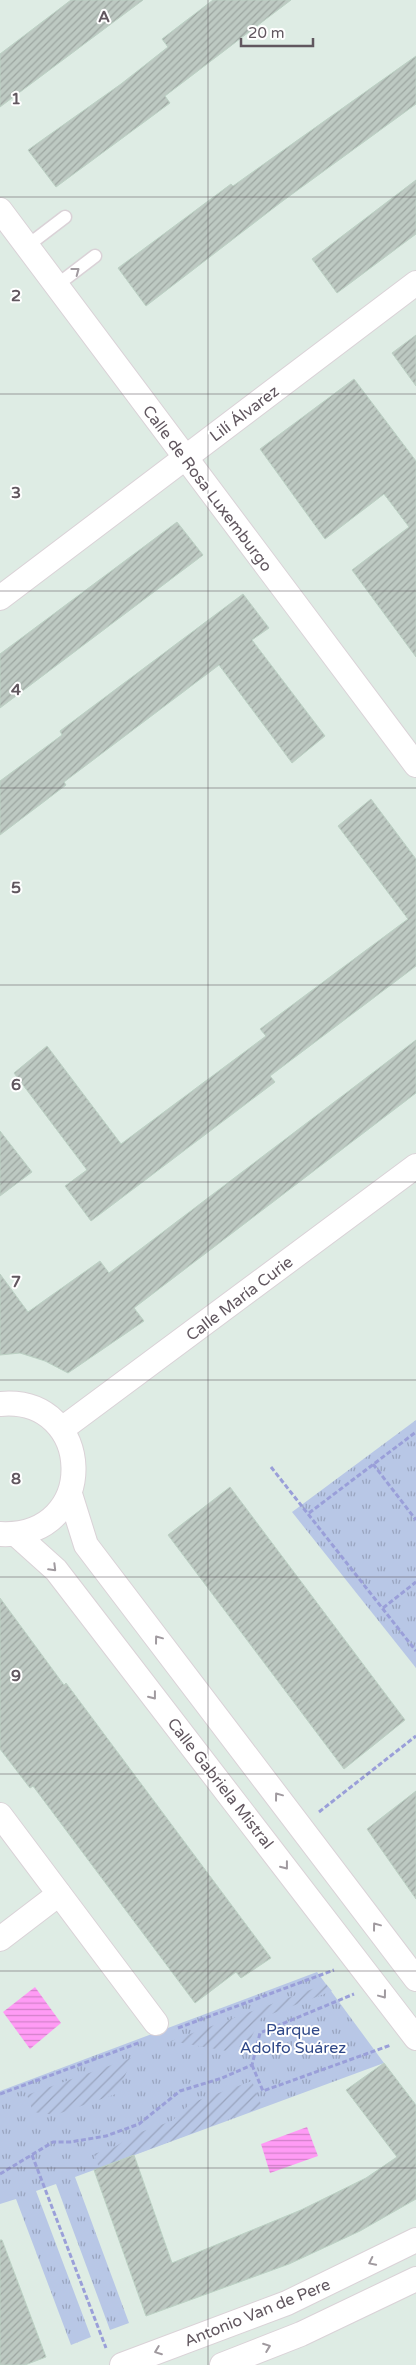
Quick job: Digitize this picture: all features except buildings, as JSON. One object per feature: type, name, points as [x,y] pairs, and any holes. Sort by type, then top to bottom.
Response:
[{"type":"street","name":"Calle de Rosa Luxemburgo","points":[[0,210],[416,765]]},
{"type":"street","name":"Lilí Álvarez","points":[[0,598],[416,283]]},
{"type":"street","name":"Calle María Curie","points":[[62,1429],[416,1166]]},
{"type":"street","points":[[0,1404],[12,1403],[30,1406],[50,1417],[62,1429],[72,1450],[75,1465],[70,1494],[63,1507],[47,1523],[33,1531],[9,1535]]},
{"type":"street","points":[[70,1494],[86,1545],[416,1979]]},
{"type":"street","name":"Calle Gabriela Mistral","points":[[9,1535],[56,1570],[415,2037]]},
{"type":"street","points":[[0,1815],[156,2023]]},
{"type":"street","points":[[0,1939],[59,1894]]},
{"type":"street","name":"Antonio Van de Pere","points":[[116,2360],[287,2303],[416,2240]]},
{"type":"street","points":[[222,2365],[301,2334],[416,2279]]},
{"type":"lane","points":[[27,246],[65,217]]},
{"type":"lane","points":[[57,285],[95,256]]},
{"type":"path","points":[[309,1513],[416,1432]]},
{"type":"path","points":[[372,1464],[416,1520]]},
{"type":"path","points":[[271,1467],[416,1651]]},
{"type":"path","points":[[383,1608],[416,1582]]},
{"type":"path","points":[[301,1826],[416,1736]]},
{"type":"path","points":[[375,1985],[260,2033],[252,2065],[262,2091],[415,2037]]},
{"type":"path","points":[[0,2174],[52,2142],[70,2142],[106,2136],[139,2124],[180,2090],[222,2078],[252,2065]]},
{"type":"path","points":[[32,2155],[116,2360]]},
{"type":"green space","points":[[416,1420],[416,1668],[292,1512]]},
{"type":"green space","name":"Parque Adolfo Suárez","points":[[317,1972],[384,2063],[75,2177],[129,2323],[110,2330],[56,2184],[36,2191],[91,2337],[71,2345],[16,2199],[0,2204],[0,2091]]},
{"type":"green space","points":[[326,1984],[332,1991],[261,2018],[248,2044],[227,2051],[171,2041]]},
{"type":"green space","points":[[134,2057],[116,2094],[55,2115],[33,2112],[27,2095]]},
{"type":"green space","points":[[252,2081],[262,2107],[99,2168],[94,2154],[113,2148],[135,2134],[172,2121],[191,2103]]},
{"type":"shaded area","points":[[35,1987],[61,2023],[30,2049],[3,2012]]},
{"type":"shaded area","points":[[307,2127],[318,2156],[270,2173],[261,2144]]}]
